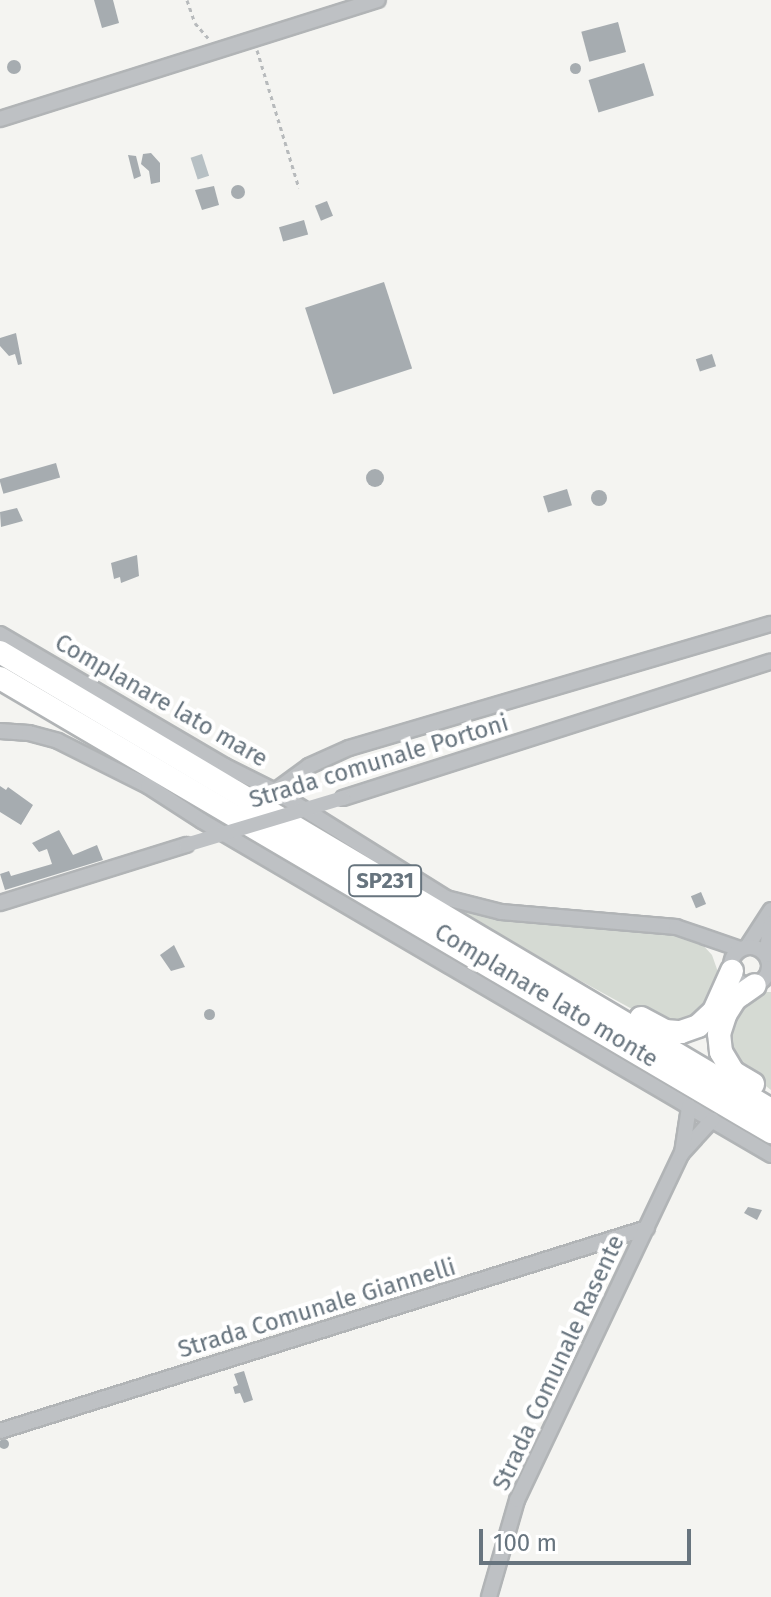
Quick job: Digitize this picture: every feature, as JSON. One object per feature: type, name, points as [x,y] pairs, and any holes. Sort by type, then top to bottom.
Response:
[{"type":"highway","name":"SP231","points":[[0,652],[771,1110]]},
{"type":"highway","name":"SP231","points":[[0,678],[771,1132]]},
{"type":"highway","points":[[0,685],[41,702]]},
{"type":"highway","points":[[537,971],[574,981],[665,1031],[681,1032],[698,1026],[714,1011],[731,968]]},
{"type":"highway","points":[[762,984],[735,999],[725,1015],[719,1034],[721,1052],[733,1072],[771,1095]]},
{"type":"street","points":[[0,119],[378,0]]},
{"type":"street","points":[[275,791],[309,766],[349,748],[771,624]]},
{"type":"street","name":"Complanare lato mare","points":[[0,634],[225,766],[275,791],[436,893],[458,902],[501,912],[676,927],[744,948]]},
{"type":"street","name":"Strada comunale Portoni","points":[[0,903],[343,798],[771,661]]},
{"type":"street","name":"Complanare lato monte","points":[[0,731],[29,733],[68,745],[148,786],[202,821],[771,1155]]},
{"type":"street","points":[[731,968],[771,910]]},
{"type":"street","points":[[703,935],[738,981],[762,984],[769,969],[771,923]]},
{"type":"street","points":[[744,948],[757,949],[768,959]]},
{"type":"street","points":[[682,1153],[689,1107]]},
{"type":"street","points":[[682,1153],[712,1120]]},
{"type":"street","name":"Strada Comunale Rasente","points":[[489,1597],[517,1500],[682,1153]]},
{"type":"street","name":"Strada Comunale Giannelli","points":[[0,1431],[647,1228]]},
{"type":"path","points":[[187,0],[195,23],[218,51]]},
{"type":"path","points":[[254,39],[299,188]]},
{"type":"shaded area","points":[[202,154],[209,176],[198,180],[191,158]]},
{"type":"shaded area","points":[[444,906],[503,919],[675,932],[701,943],[712,955],[718,972],[717,990],[693,1022],[652,1020]]},
{"type":"shaded area","points":[[762,992],[771,992],[771,1090],[735,1062],[728,1042],[732,1022],[744,1004]]},
{"type":"building","points":[[94,0],[113,0],[119,23],[102,28]]},
{"type":"building","points":[[618,22],[626,52],[589,62],[581,32]]},
{"type":"building","points":[[14,60],[21,67],[14,74],[7,67]]},
{"type":"building","points":[[575,63],[580,68],[575,73],[570,68]]},
{"type":"building","points":[[644,63],[654,96],[598,112],[589,80]]},
{"type":"building","points":[[151,153],[160,163],[160,182],[151,184],[149,171],[141,164],[143,154]]},
{"type":"building","points":[[128,155],[136,156],[141,176],[134,179]]},
{"type":"building","points":[[238,185],[245,192],[238,199],[231,192]]},
{"type":"building","points":[[214,186],[219,205],[202,210],[195,190]]},
{"type":"building","points":[[327,201],[333,216],[321,221],[315,206]]},
{"type":"building","points":[[304,220],[308,234],[283,242],[279,227]]},
{"type":"building","points":[[384,282],[412,369],[333,394],[305,308]]},
{"type":"building","points":[[16,333],[22,364],[18,365],[15,354],[9,356],[0,346],[0,338]]},
{"type":"building","points":[[712,354],[716,366],[700,372],[696,359]]},
{"type":"building","points":[[56,463],[60,477],[3,494],[0,479]]},
{"type":"building","points":[[375,469],[384,478],[375,487],[366,478]]},
{"type":"building","points":[[567,489],[572,505],[548,513],[543,496]]},
{"type":"building","points":[[599,490],[607,498],[599,506],[591,498]]},
{"type":"building","points":[[17,508],[23,521],[1,527],[0,512]]},
{"type":"building","points":[[137,555],[139,576],[121,583],[120,577],[114,579],[111,563]]},
{"type":"building","points":[[0,786],[6,790],[8,787],[33,805],[21,825],[0,812]]},
{"type":"building","points":[[59,830],[73,855],[97,845],[103,860],[5,890],[0,874],[9,871],[11,876],[52,864],[47,849],[39,852],[32,843]]},
{"type":"building","points":[[701,892],[706,904],[696,908],[691,896]]},
{"type":"building","points":[[174,945],[185,967],[171,971],[160,955]]},
{"type":"building","points":[[209,1009],[214,1014],[209,1019],[204,1014]]},
{"type":"building","points":[[748,1207],[762,1210],[757,1220],[744,1213]]},
{"type":"building","points":[[244,1371],[253,1400],[244,1403],[233,1387],[238,1385],[234,1374]]},
{"type":"building","points":[[4,1439],[9,1444],[4,1449],[-1,1444]]}]
